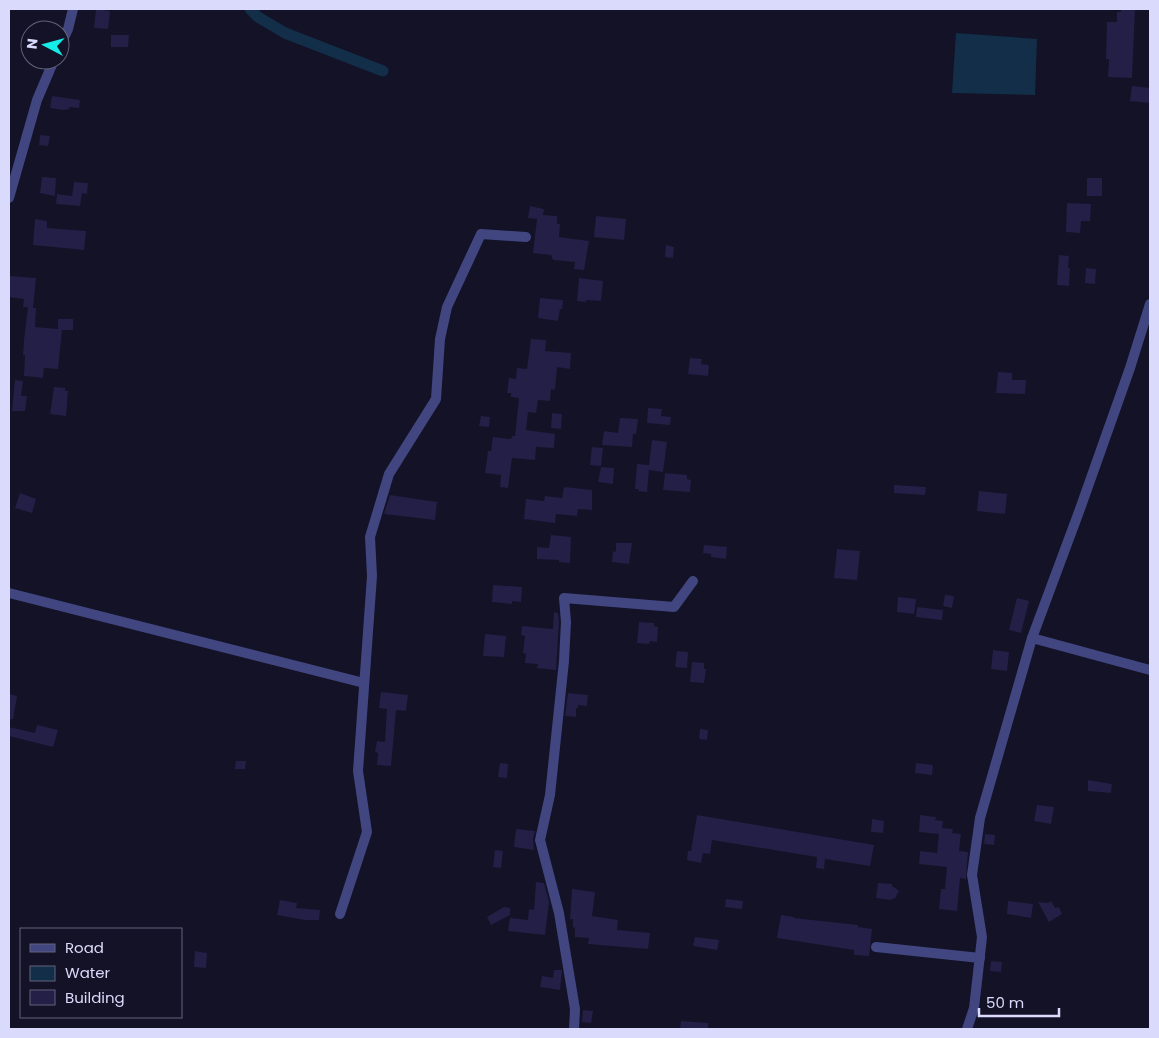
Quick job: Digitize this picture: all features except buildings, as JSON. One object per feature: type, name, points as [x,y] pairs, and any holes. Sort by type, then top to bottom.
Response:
[{"type":"street","points":[[9,198],[37,100],[50,70]]},
{"type":"street","points":[[340,914],[367,832],[358,771],[372,576],[370,537],[389,474],[436,399],[440,339],[447,307],[481,234],[526,237]]},
{"type":"street","points":[[967,1029],[974,1008],[982,938],[972,875],[980,818],[1032,638],[1080,510],[1130,368],[1150,304]]},
{"type":"street","points":[[574,1029],[575,1010],[559,913],[540,840],[550,795],[564,661],[566,622],[564,598],[674,607],[693,581]]},
{"type":"street","points":[[9,593],[364,683]]},
{"type":"street","points":[[1032,638],[1150,670]]},
{"type":"street","points":[[876,947],[980,958]]},
{"type":"water","points":[[956,33],[1037,39],[1035,95],[952,93]]},
{"type":"waterway","points":[[250,9],[258,17],[285,33],[383,71]]}]
